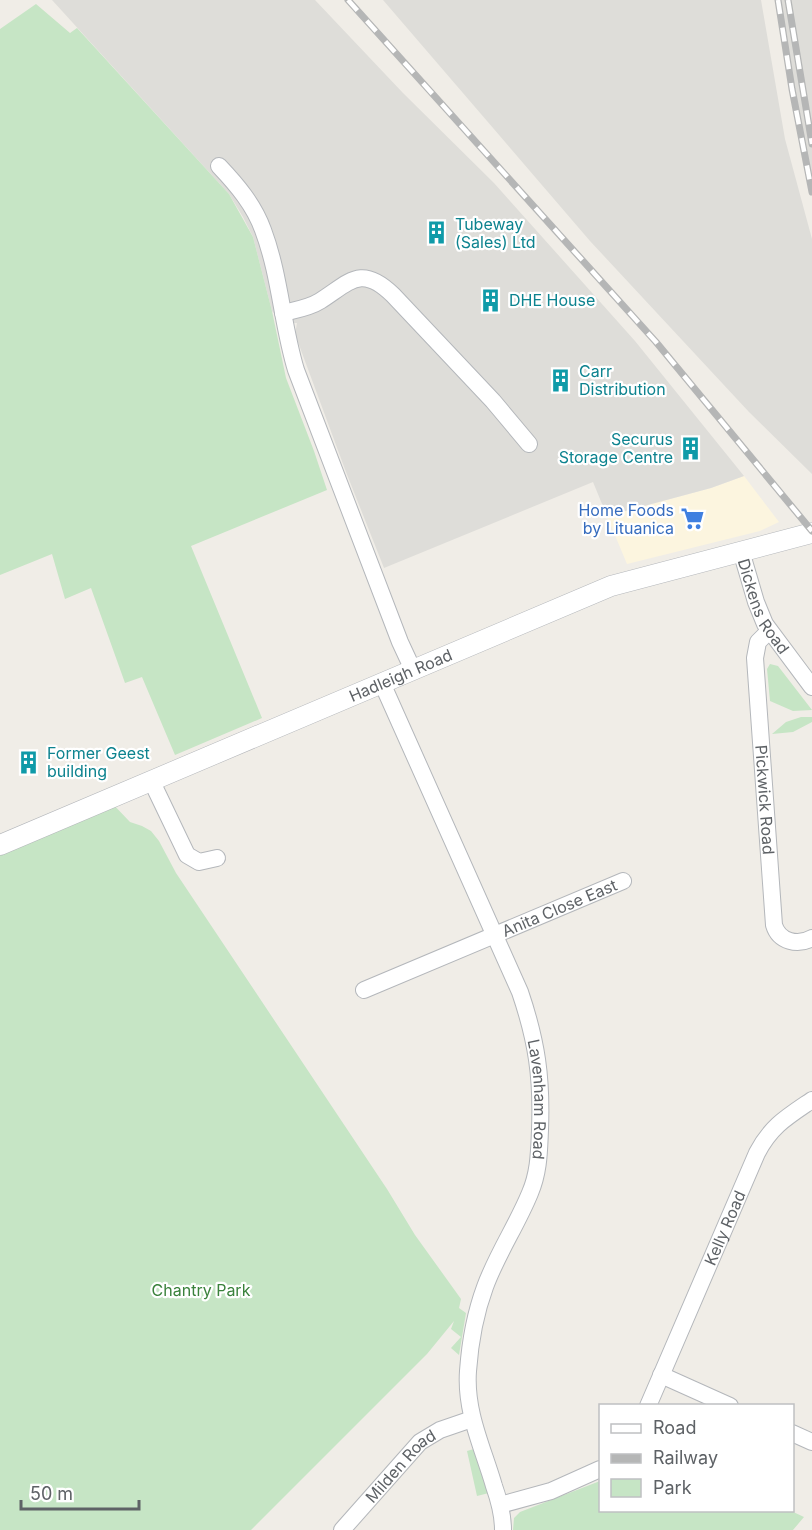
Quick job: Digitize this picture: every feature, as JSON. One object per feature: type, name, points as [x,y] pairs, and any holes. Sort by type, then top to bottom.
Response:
[{"type":"street","points":[[219,166],[244,195],[263,230],[291,353],[302,387],[400,642],[413,670]]},
{"type":"street","points":[[283,313],[318,303],[351,281],[368,278],[377,281],[493,401],[530,444]]},
{"type":"street","name":"Hadleigh Road","points":[[0,845],[611,586],[812,533]]},
{"type":"street","name":"Dickens Road","points":[[741,551],[756,602],[769,631],[812,687]]},
{"type":"street","name":"Pickwick Road","points":[[769,631],[758,642],[755,658],[774,925],[778,935],[788,940],[801,942],[812,938]]},
{"type":"street","name":"Lavenham Road","points":[[382,683],[520,992],[537,1048],[540,1083],[539,1159],[530,1193],[489,1278],[476,1317],[468,1378],[468,1403],[500,1505],[503,1530]]},
{"type":"street","points":[[152,782],[187,855],[199,862],[217,858]]},
{"type":"street","name":"Anita Close East","points":[[364,990],[623,881]]},
{"type":"street","name":"Kelly Road","points":[[649,1404],[762,1142],[778,1124],[812,1100]]},
{"type":"street","points":[[661,1375],[726,1404]]},
{"type":"street","name":"Milden Road","points":[[342,1530],[420,1442],[440,1430],[472,1419]]},
{"type":"street","points":[[794,1434],[812,1442]]},
{"type":"street","points":[[500,1505],[550,1491],[599,1469]]},
{"type":"shaded area","points":[[52,0],[315,0],[403,93],[494,183],[635,341],[744,476],[711,488],[607,516],[593,482],[384,568],[295,334],[297,323],[288,323],[279,319],[272,311],[253,237],[243,217],[229,194]]},
{"type":"shaded area","points":[[383,0],[761,0],[785,139],[812,239],[812,474],[749,412],[590,241]]},
{"type":"shaded area","points":[[778,0],[812,0],[812,192],[792,89]]},
{"type":"shaded area","points":[[744,476],[779,522],[760,531],[627,564],[607,516],[711,488]]},
{"type":"green space","points":[[36,4],[70,33],[77,28],[229,194],[253,237],[286,378],[327,490],[191,546],[262,718],[175,755],[142,677],[125,683],[91,588],[65,599],[52,554],[0,575],[0,29]]},
{"type":"green space","points":[[770,664],[778,666],[812,710],[793,711],[770,701],[767,669]]},
{"type":"green space","points":[[801,717],[812,717],[812,722],[793,732],[772,734],[786,722]]},
{"type":"green space","name":"Chantry Park","points":[[109,800],[130,822],[151,831],[159,841],[176,873],[387,1189],[415,1235],[461,1299],[459,1308],[466,1313],[459,1355],[451,1348],[461,1337],[451,1329],[454,1321],[427,1354],[251,1530],[0,1530],[0,845]]},
{"type":"green space","points":[[474,1449],[489,1493],[477,1496],[467,1451]]},
{"type":"green space","points":[[599,1481],[599,1512],[793,1512],[804,1517],[793,1530],[513,1530],[514,1518],[520,1512]]},
{"type":"railway","points":[[348,0],[656,342],[812,531]]},
{"type":"railway","points":[[778,0],[812,192]]},
{"type":"railway","points":[[788,0],[812,144]]},
{"type":"place","name":"Tubeway (Sales) Ltd","points":[[437,233]]},
{"type":"place","name":"DHE House","points":[[491,300]]},
{"type":"place","name":"Carr Distribution","points":[[561,380]]},
{"type":"place","name":"Securus Storage Centre","points":[[691,448]]},
{"type":"place","name":"Home Foods by Lituanica","points":[[692,519]]},
{"type":"place","name":"Former Geest building","points":[[29,762]]}]
